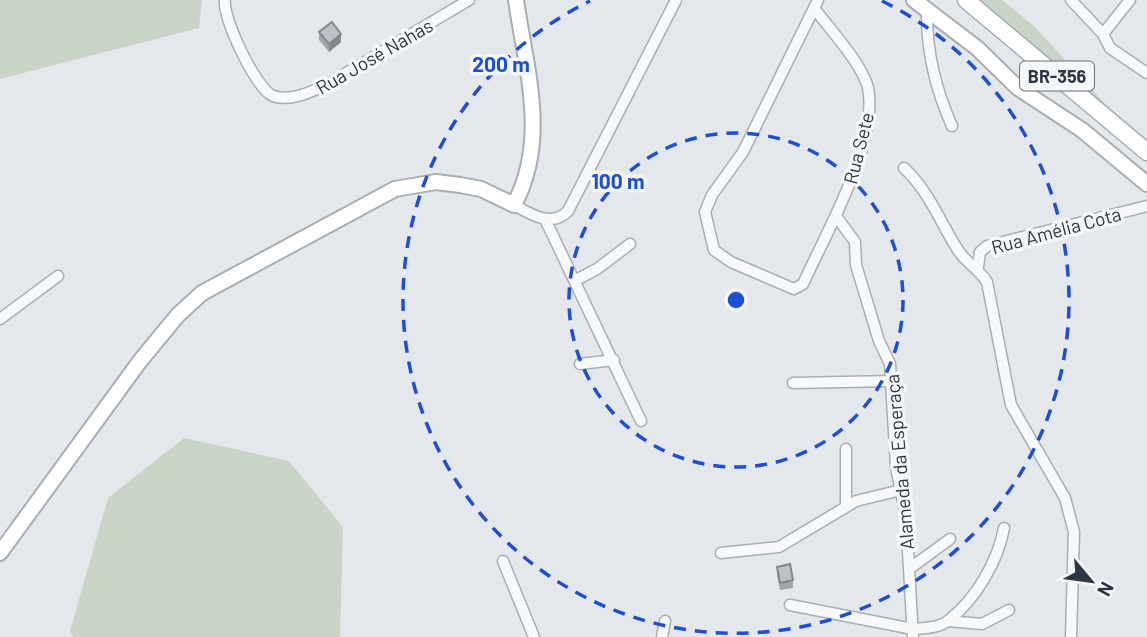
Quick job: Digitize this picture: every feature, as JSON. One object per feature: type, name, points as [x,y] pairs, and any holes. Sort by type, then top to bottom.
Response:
[{"type":"main road","name":"BR-356","points":[[966,0],[1147,152]]},
{"type":"street","name":"Rua José Nahas","points":[[225,0],[227,21],[261,85],[274,96],[296,96],[326,85],[469,0]]},
{"type":"street","points":[[514,205],[531,163],[534,142],[534,119],[516,0]]},
{"type":"street","points":[[0,553],[140,361],[177,315],[202,293],[395,189],[436,182],[460,185],[481,189],[545,219],[558,219],[568,211],[676,0]]},
{"type":"street","points":[[914,0],[977,48],[1018,88],[1082,130],[1147,184]]},
{"type":"street","points":[[1071,0],[1103,34],[1110,48],[1147,73]]},
{"type":"street","points":[[1103,34],[1130,0]]},
{"type":"street","name":"Rua Sete","points":[[816,4],[868,87],[869,110],[863,138],[836,216],[803,284],[794,289],[731,262],[714,250],[705,212],[712,195],[743,152],[816,4]]},
{"type":"street","points":[[927,9],[930,62],[939,97],[952,126]]},
{"type":"street","points":[[904,168],[917,180],[964,259],[978,267],[987,282],[1012,404],[1065,498],[1074,531],[1071,637]]},
{"type":"street","name":"Rua Amélia Cota","points":[[978,267],[980,252],[987,246],[1147,206]]},
{"type":"street","name":"Alameda da Esperaça","points":[[836,216],[855,242],[856,265],[879,341],[890,364],[896,467],[901,490],[913,633]]},
{"type":"street","points":[[545,219],[641,421]]},
{"type":"street","points":[[576,280],[597,269],[629,244]]},
{"type":"street","points":[[0,318],[58,276]]},
{"type":"street","points":[[580,364],[614,360]]},
{"type":"street","points":[[793,383],[892,381]]},
{"type":"street","points":[[846,449],[846,507]]},
{"type":"street","points":[[721,553],[779,547],[846,507],[876,495],[901,490]]},
{"type":"street","points":[[948,621],[993,564],[1004,528]]},
{"type":"street","points":[[909,569],[950,538]]},
{"type":"street","points":[[503,561],[534,637]]},
{"type":"street","points":[[790,605],[913,633],[948,621],[982,624],[1009,610]]},
{"type":"street","points":[[662,637],[665,621]]},
{"type":"green space","points":[[0,0],[202,0],[199,28],[0,79]]},
{"type":"green space","points":[[970,0],[1002,0],[1034,26],[1118,118]]},
{"type":"green space","points":[[184,438],[289,461],[343,527],[340,637],[73,637],[70,631],[108,498]]},
{"type":"building","points":[[332,22],[341,34],[329,44],[319,32]]},
{"type":"building","points":[[790,564],[793,580],[780,583],[777,567]]}]
